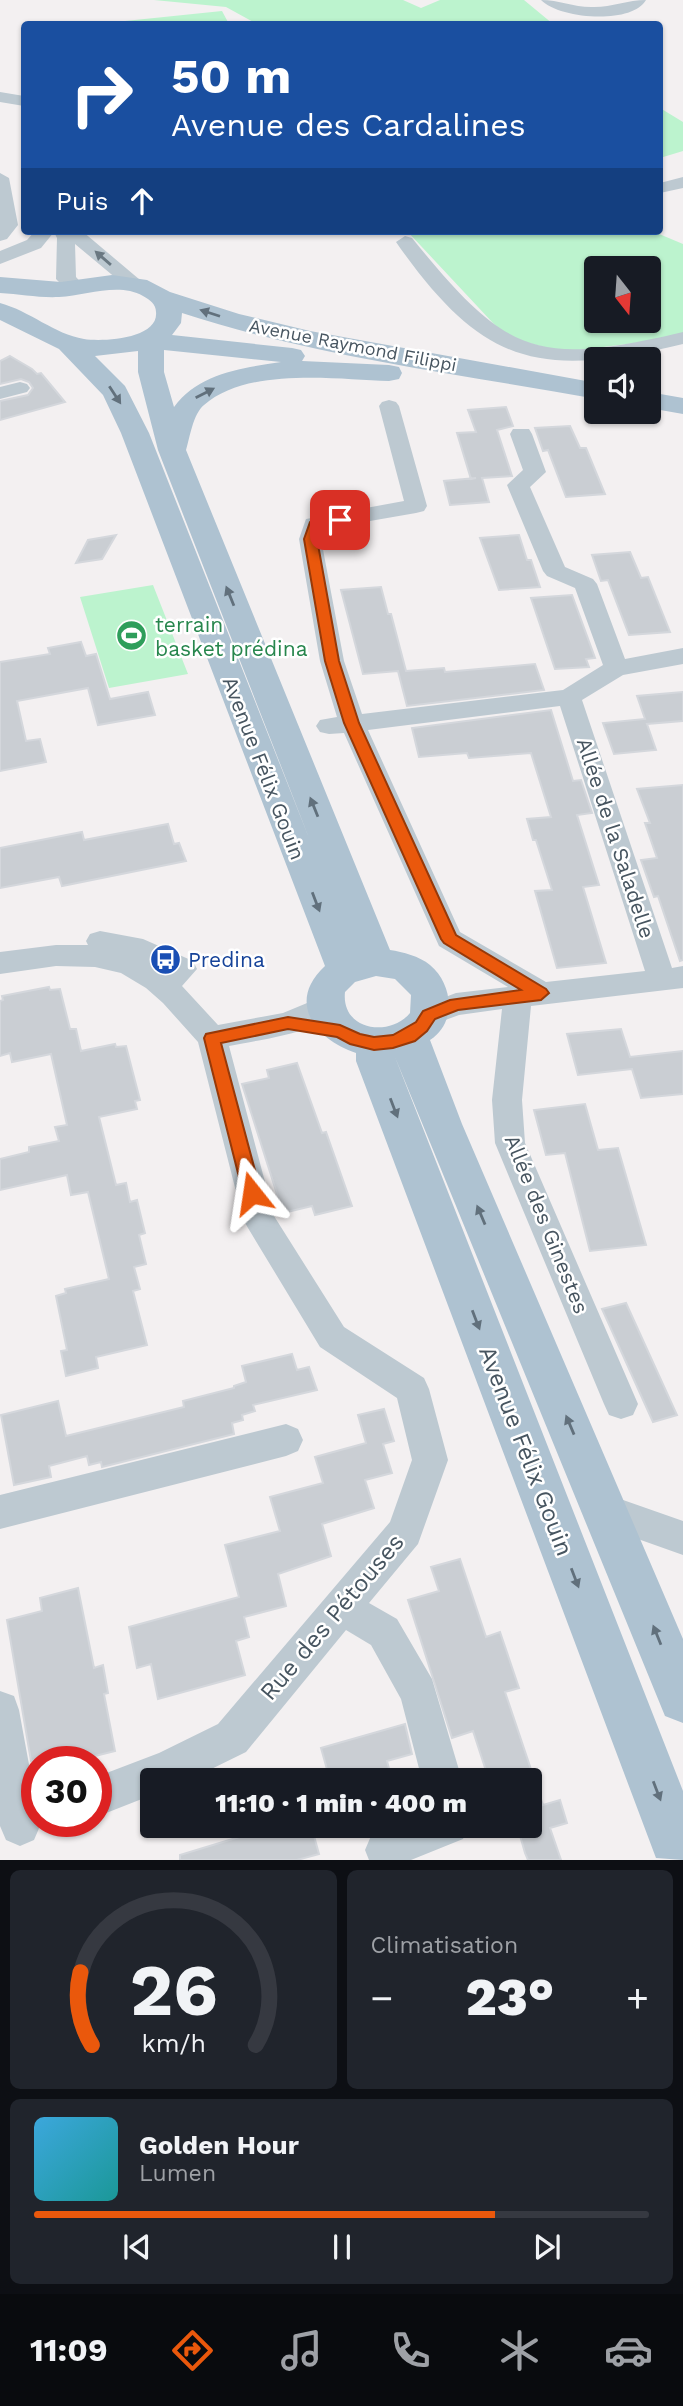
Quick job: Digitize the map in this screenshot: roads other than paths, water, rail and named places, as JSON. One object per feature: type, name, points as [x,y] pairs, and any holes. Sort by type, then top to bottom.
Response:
[{"type":"main road","points":[[0,285],[72,288],[96,283],[135,285],[152,290],[164,298],[170,309],[170,315],[162,330],[152,337]]},
{"type":"main road","points":[[58,337],[41,323],[45,306],[72,288]]},
{"type":"main road","name":"Avenue Raymond Filippi","points":[[164,298],[231,320],[310,339],[584,389]]},
{"type":"main road","name":"Avenue Félix Gouin","points":[[0,311],[58,337],[91,348],[113,348],[152,337],[151,373],[173,450],[361,966]]},
{"type":"main road","name":"Avenue Félix Gouin","points":[[58,337],[115,392],[135,433],[322,917],[361,966]]},
{"type":"main road","name":"Avenue Raymond Filippi","points":[[152,337],[173,344],[243,349],[432,379],[543,382]]},
{"type":"main road","name":"Avenue Raymond Filippi","points":[[173,450],[184,413],[194,398],[236,377],[290,369],[390,373]]},
{"type":"main road","points":[[661,402],[683,406]]},
{"type":"main road","points":[[394,1018],[421,978],[408,969],[361,966],[329,986],[394,1018],[442,1124],[683,1698]]},
{"type":"main road","name":"Avenue Félix Gouin","points":[[394,1018],[376,1061],[683,1858]]},
{"type":"street","points":[[549,0],[573,9],[616,11],[636,4],[638,0]]},
{"type":"street","points":[[0,97],[21,94]]},
{"type":"street","points":[[0,97],[21,100]]},
{"type":"street","points":[[0,178],[9,225],[0,235]]},
{"type":"street","points":[[663,188],[683,182]]},
{"type":"street","points":[[0,258],[34,244],[42,235]]},
{"type":"street","points":[[65,235],[66,279],[72,288]]},
{"type":"street","points":[[76,235],[135,285]]},
{"type":"street","points":[[405,242],[436,280],[499,339],[539,354],[584,357],[639,349],[683,338]]},
{"type":"street","points":[[389,407],[416,506],[314,524],[310,539],[332,661],[340,724],[449,939],[529,995]]},
{"type":"street","points":[[521,434],[535,472],[518,485],[555,571],[585,584],[616,668]]},
{"type":"street","points":[[340,724],[569,697],[616,668],[683,656]]},
{"type":"street","name":"Allée de la Saladelle","points":[[569,697],[673,978]]},
{"type":"street","points":[[3,963],[56,956],[110,957],[147,974],[184,1006],[212,1038],[288,1023],[394,1018],[529,995],[673,978]]},
{"type":"street","name":"Allée des Ginestes","points":[[529,995],[507,1100],[510,1143],[621,1404]]},
{"type":"street","name":"Rue des Pétouses","points":[[112,1791],[169,1769],[232,1738],[405,1532],[430,1460],[412,1389],[332,1337],[259,1219],[212,1038]]},
{"type":"street","points":[[0,1512],[286,1440]]},
{"type":"street","points":[[606,1511],[683,1538]]},
{"type":"street","points":[[341,1607],[384,1632],[418,1692],[439,1768]]},
{"type":"street","points":[[0,1710],[19,1826]]},
{"type":"street","points":[[385,1850],[416,1838]]},
{"type":"place","name":"terrain basket prédina","points":[[132,636]]},
{"type":"place","name":"Predina","points":[[165,959]]}]
